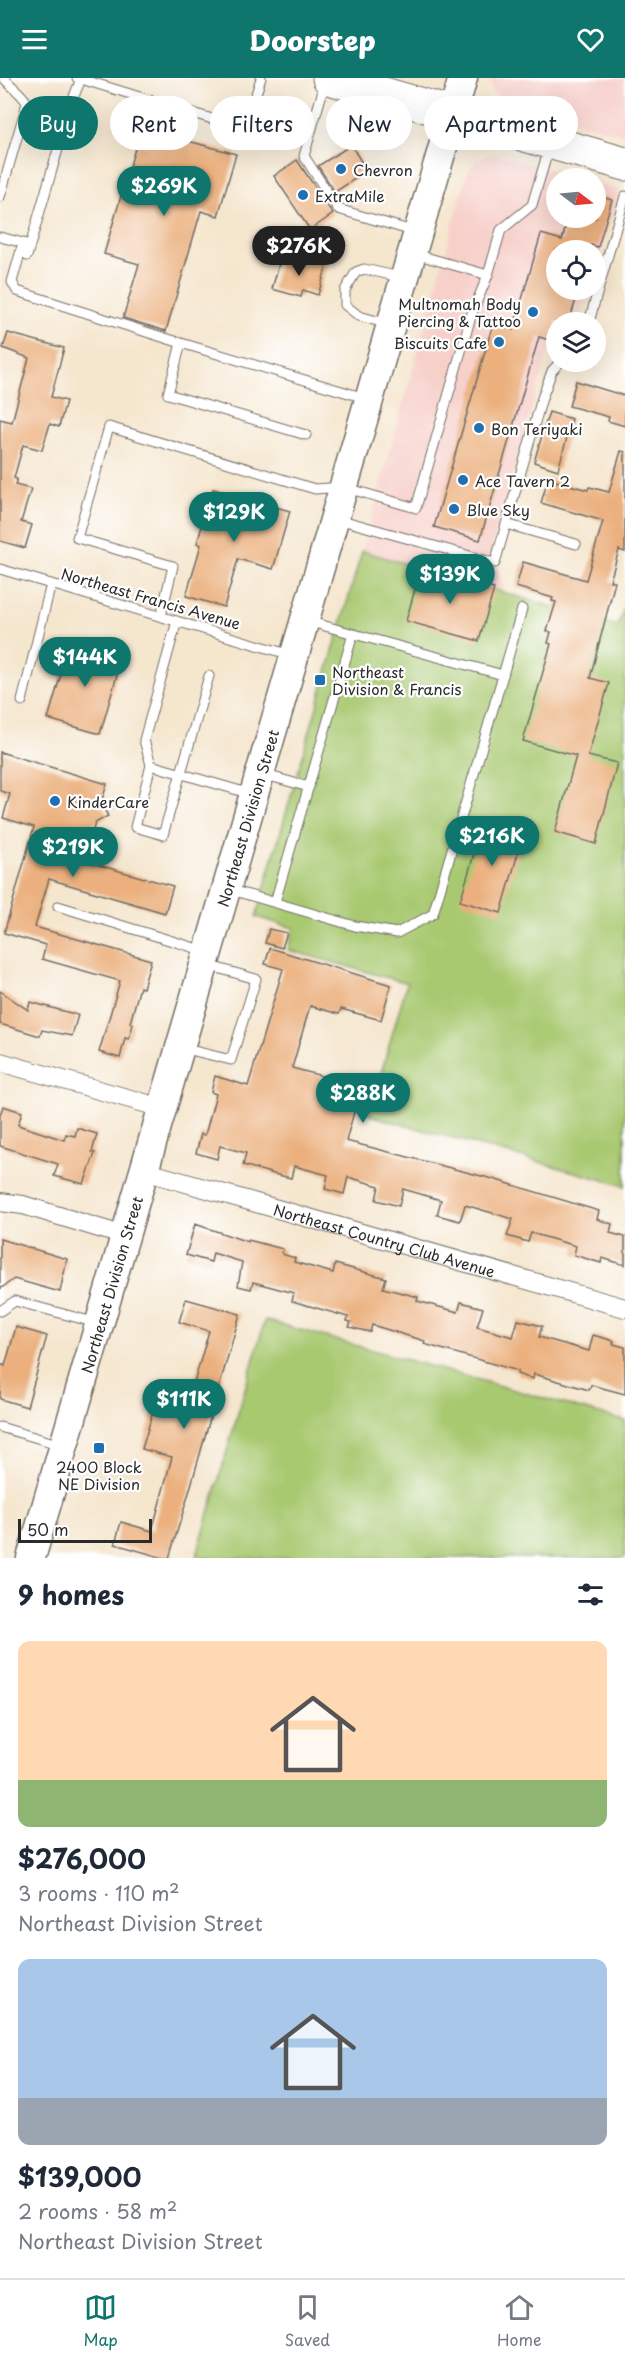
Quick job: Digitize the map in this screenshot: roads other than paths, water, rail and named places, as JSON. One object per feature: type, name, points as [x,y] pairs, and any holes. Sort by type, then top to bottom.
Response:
[{"type":"highway","points":[[328,78],[424,106]]},
{"type":"highway","points":[[575,150],[625,164]]},
{"type":"main road","name":"Northeast Division Street","points":[[458,96],[463,78]]},
{"type":"main road","name":"Northeast Division Street","points":[[31,1558],[443,150]]},
{"type":"street","points":[[0,1062],[162,1108]]},
{"type":"street","name":"Northeast Country Club Avenue","points":[[144,1171],[625,1308]]},
{"type":"street","points":[[0,1202],[23,1205],[125,1236]]},
{"type":"lane","points":[[0,197],[27,103],[24,97],[4,78]]},
{"type":"lane","points":[[261,78],[245,129],[79,79],[12,282],[17,291],[181,344],[371,399]]},
{"type":"lane","points":[[328,78],[304,156],[338,209],[412,255],[488,275]]},
{"type":"lane","points":[[161,616],[173,566],[77,538],[109,428],[315,489],[343,487],[416,508],[472,313],[488,275],[501,230],[532,205],[548,150]]},
{"type":"lane","points":[[592,312],[625,196]]},
{"type":"lane","points":[[0,237],[26,244]]},
{"type":"lane","points":[[26,244],[27,256]]},
{"type":"lane","points":[[392,326],[359,316],[345,305],[345,290],[356,272],[412,255]]},
{"type":"lane","points":[[181,344],[168,394],[306,435]]},
{"type":"lane","points":[[334,517],[495,563],[542,398],[552,372]]},
{"type":"lane","points":[[506,524],[576,544]]},
{"type":"lane","name":"Northeast Francis Avenue","points":[[0,569],[294,656]]},
{"type":"lane","points":[[22,701],[51,584]]},
{"type":"lane","points":[[226,888],[355,926],[397,933],[433,914],[522,609]]},
{"type":"lane","points":[[304,620],[503,675]]},
{"type":"lane","points":[[177,621],[144,740],[151,765],[135,827],[163,835],[210,676]]},
{"type":"lane","points":[[275,902],[353,634]]},
{"type":"lane","points":[[151,765],[181,774],[256,784],[309,787]]},
{"type":"lane","points":[[58,906],[206,958],[256,979],[231,1060],[180,1047]]},
{"type":"lane","points":[[0,1311],[15,1301],[99,1323]]},
{"type":"lane","points":[[0,1427],[64,1445]]},
{"type":"place","name":"Chevron","points":[[341,169]]},
{"type":"place","name":"ExtraMile","points":[[303,195]]},
{"type":"place","name":"Multnomah Body Piercing & Tattoo","points":[[533,312]]},
{"type":"place","name":"Biscuits Cafe","points":[[499,342]]},
{"type":"place","name":"Bon Teriyaki","points":[[479,428]]},
{"type":"place","name":"Ace Tavern 2","points":[[463,480]]},
{"type":"place","name":"Blue Sky","points":[[454,509]]},
{"type":"place","name":"Northeast Division & Francis","points":[[320,680]]},
{"type":"place","name":"KinderCare","points":[[55,801]]},
{"type":"place","name":"2400 Block NE Division","points":[[99,1448]]}]
